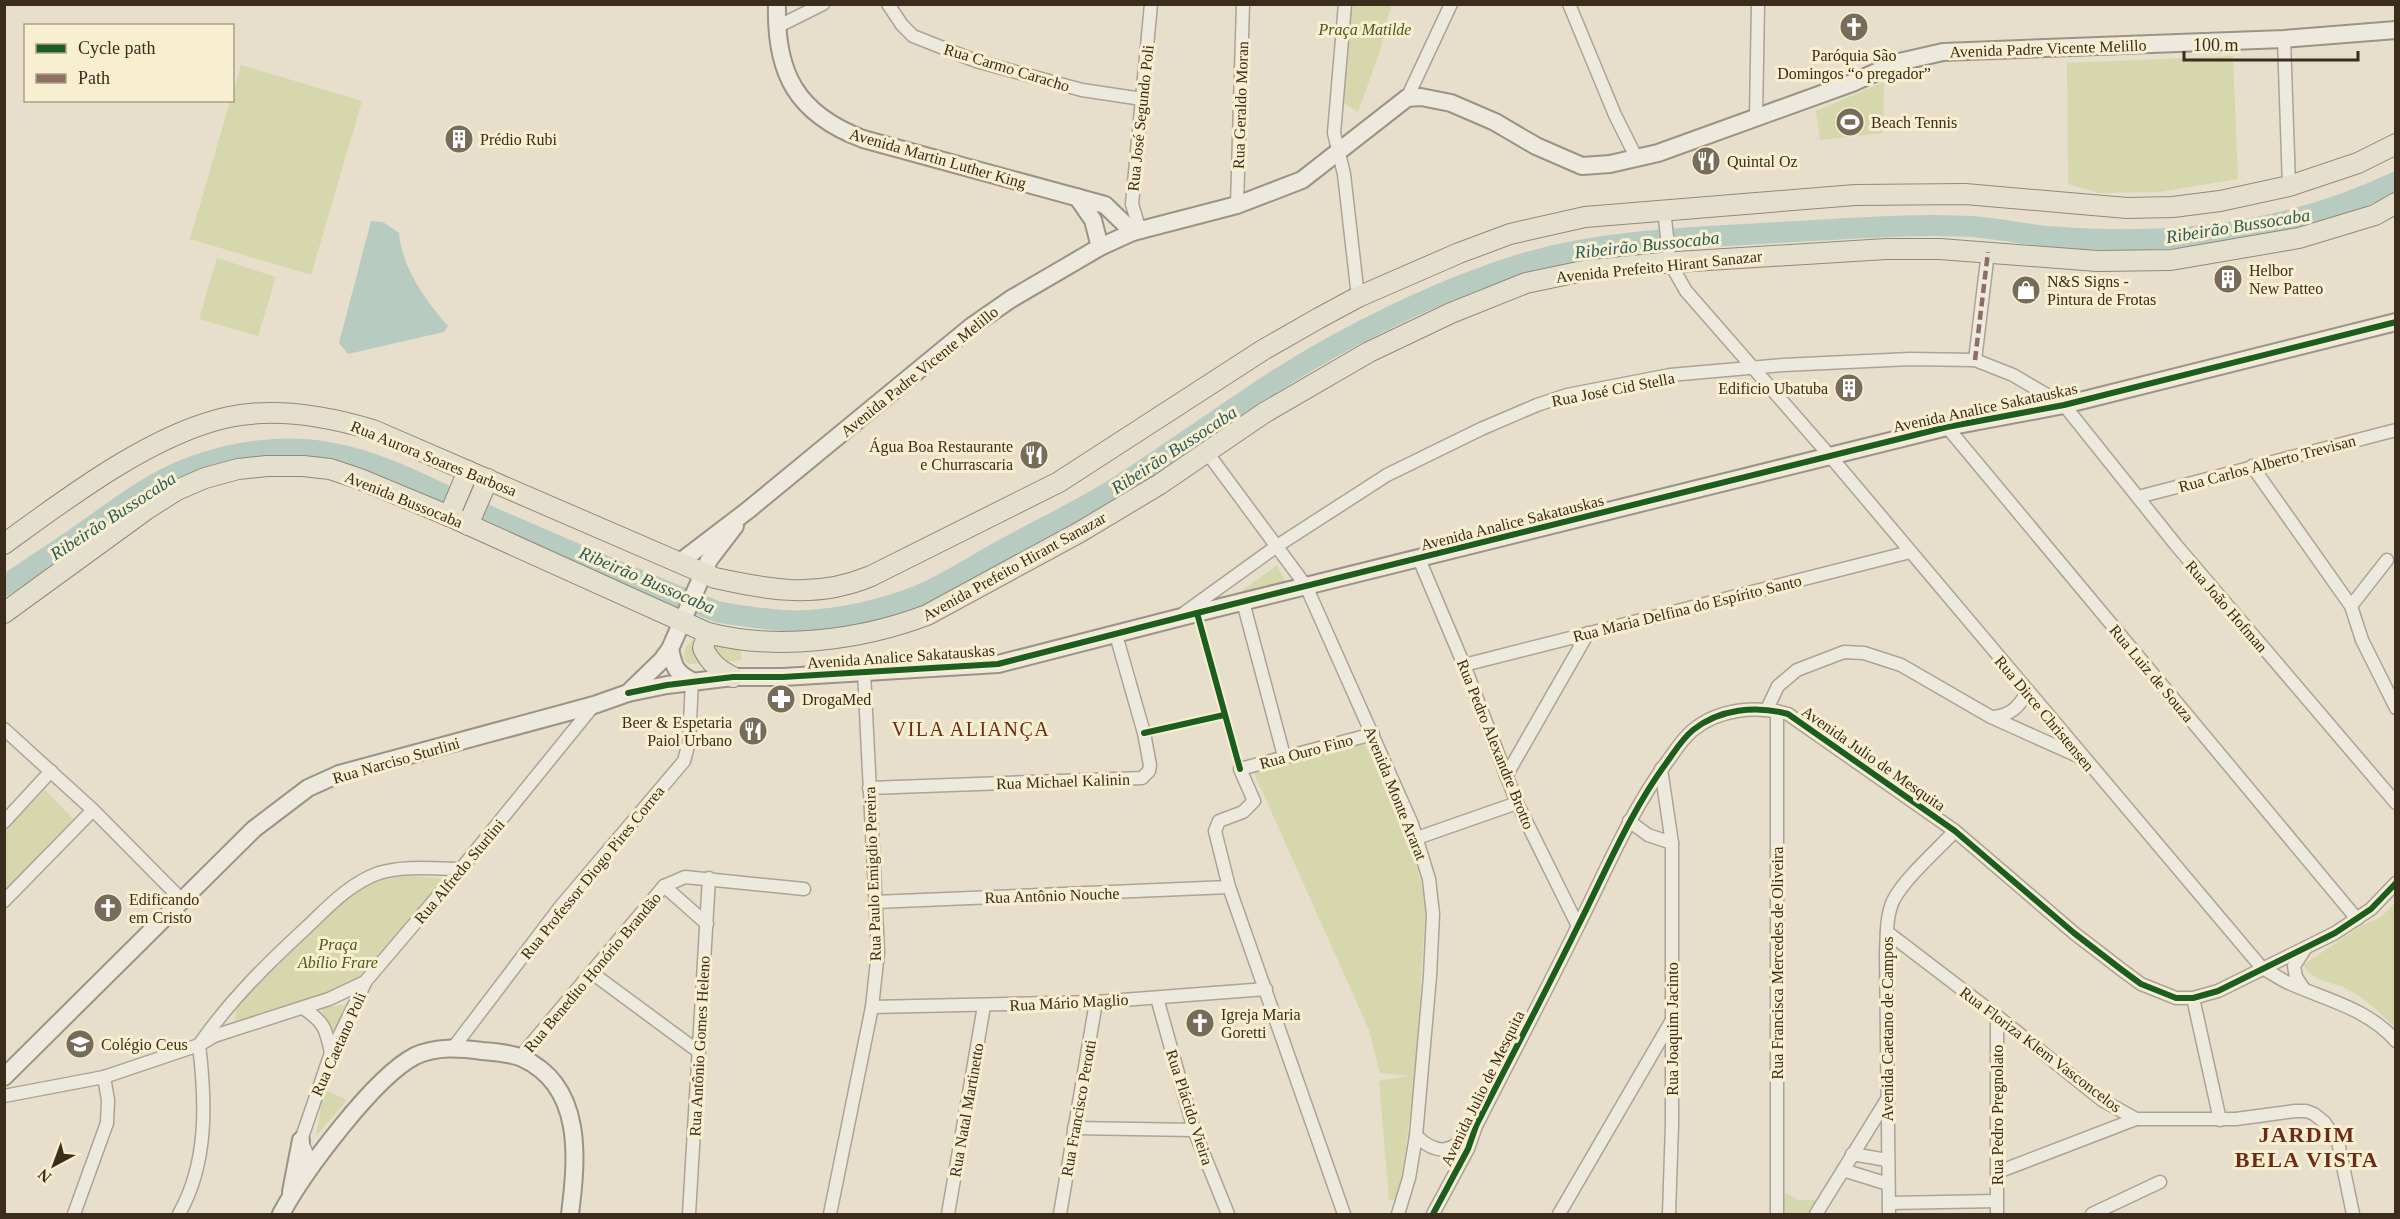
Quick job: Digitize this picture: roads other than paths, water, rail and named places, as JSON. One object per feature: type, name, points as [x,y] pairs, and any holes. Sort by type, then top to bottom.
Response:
[{"type":"main road","name":"Avenida Martin Luther King","points":[[777,4],[778,49],[788,78],[807,104],[831,126],[863,140],[1105,205],[1137,232]]},
{"type":"main road","name":"Avenida Padre Vicente Melillo","points":[[680,562],[747,511],[972,326],[1011,299],[1100,247],[1137,232],[1237,205],[1302,180],[1407,98],[1421,97],[1450,103],[1495,122],[1536,146],[1582,166],[1637,159],[1852,82],[1899,62],[1942,52],[2284,39],[2396,30]]},
{"type":"main road","points":[[703,572],[715,578],[775,590],[804,592],[854,584],[1059,482],[1263,350],[1358,297],[1510,234],[1585,217],[1665,218],[1855,195],[1965,194],[2127,208],[2173,207],[2220,201],[2289,186],[2358,163],[2396,144]]},
{"type":"main road","points":[[1077,197],[1093,220],[1100,247]]},
{"type":"main road","name":"Avenida Prefeito Hirant Sanazar","points":[[684,619],[708,633],[772,641],[860,636],[900,626],[927,615],[1080,532],[1160,484],[1264,413],[1369,352],[1451,312],[1526,283],[1548,277],[1670,259],[1886,249],[1988,252],[2097,261],[2171,260],[2299,238],[2375,215],[2396,203]]},
{"type":"main road","name":"Avenida Analice Sakatauskas","points":[[628,693],[692,681],[733,677],[998,664],[1947,427],[2064,405],[2396,322]]},
{"type":"main road","name":"Rua Aurora Soares Barbosa","points":[[4,544],[70,497],[186,429],[230,417],[292,414],[338,419],[373,430],[486,485],[703,572]]},
{"type":"main road","name":"Avenida Bussocaba","points":[[4,613],[147,509],[177,490],[205,478],[237,469],[267,466],[330,469],[360,479],[450,513],[684,619]]},
{"type":"main road","points":[[450,513],[467,475]]},
{"type":"main road","points":[[470,522],[486,485]]},
{"type":"main road","name":"Avenida Padre Vicente Melillo","points":[[684,619],[710,560],[747,511]]},
{"type":"main road","name":"Rua Narciso Sturlini","points":[[4,1077],[254,829],[308,788],[339,774],[594,705],[628,693],[662,660],[670,649],[684,619]]},
{"type":"main road","points":[[708,633],[703,648],[708,659],[718,670],[733,677]]},
{"type":"main road","points":[[670,649],[674,667],[679,674],[692,681]]},
{"type":"main road","points":[[281,1215],[290,1198],[320,1157],[369,1095],[400,1065],[415,1056],[429,1051],[453,1048],[520,1057],[535,1065],[555,1083],[569,1109],[575,1137],[570,1215]]},
{"type":"main road","points":[[290,1198],[301,1140]]},
{"type":"street","points":[[777,27],[823,4]]},
{"type":"street","name":"Rua Carmo Caracho","points":[[888,4],[902,26],[913,36],[948,51],[1082,90],[1142,99]]},
{"type":"street","name":"Rua José Segundo Poli","points":[[1137,232],[1132,204],[1151,4]]},
{"type":"street","name":"Rua Geraldo Moran","points":[[1237,205],[1243,4]]},
{"type":"street","points":[[1345,4],[1334,133],[1340,151],[1358,297]]},
{"type":"street","points":[[1407,98],[1450,4]]},
{"type":"street","points":[[1569,4],[1637,159]]},
{"type":"street","points":[[1756,117],[1758,4]]},
{"type":"street","points":[[2284,39],[2289,186]]},
{"type":"street","points":[[1665,218],[1670,259]]},
{"type":"street","points":[[1975,360],[1988,252]]},
{"type":"street","name":"Rua Dirce Christensen","points":[[1670,259],[1686,291],[1830,456],[2262,968],[2289,984],[2344,1005],[2376,1023],[2396,1041]]},
{"type":"street","name":"Rua José Cid Stella","points":[[1175,620],[1277,546],[1408,464],[1537,405],[1567,395],[1670,375],[1910,359],[1975,360],[2013,375],[2064,405]]},
{"type":"street","name":"Rua João Hofman","points":[[2064,405],[2175,545],[2396,803]]},
{"type":"street","name":"Rua Luiz de Souza","points":[[1947,427],[2357,919]]},
{"type":"street","name":"Rua Carlos Alberto Trevisan","points":[[2138,498],[2252,466],[2396,430]]},
{"type":"street","name":"Avenida Monte Ararat","points":[[1206,451],[1306,586],[1417,838],[1429,879],[1433,914],[1430,976],[1416,1136],[1409,1178],[1399,1214]]},
{"type":"street","points":[[2252,466],[2351,606],[2362,640],[2396,708]]},
{"type":"street","name":"Rua Maria Delfina do Espírito Santo","points":[[1464,665],[1910,552]]},
{"type":"street","name":"Rua Pedro Alexandre Brotto","points":[[1419,559],[1464,665],[1517,803],[1578,926]]},
{"type":"street","points":[[2351,606],[2387,560]]},
{"type":"street","points":[[1243,602],[1284,756]]},
{"type":"street","points":[[1506,776],[1588,633]]},
{"type":"street","name":"Rua Michael Kalinin","points":[[869,788],[1142,778],[1149,771],[1150,765],[1144,733],[1116,635]]},
{"type":"street","points":[[1772,710],[1778,686],[1797,670],[1844,652],[1864,653],[1901,665],[1991,717],[2084,758]]},
{"type":"street","name":"Rua Paulo Emigdio Pereira","points":[[830,1215],[873,1007],[878,952],[864,672]]},
{"type":"street","name":"Rua Professor Diogo Pires Correa","points":[[453,1048],[561,906],[684,762],[689,742],[692,681]]},
{"type":"street","points":[[1991,717],[2002,716],[2013,711],[2028,691]]},
{"type":"street","name":"Rua Alfredo Sturlini","points":[[4,1096],[104,1077],[199,1045],[214,1036],[303,1008],[356,988],[365,982],[461,869],[594,705]]},
{"type":"street","name":"Avenida Julio de Mesquita","points":[[1433,1215],[1468,1149],[1476,1126],[1629,821],[1661,769],[1686,735],[1707,720],[1742,709],[1772,710],[1788,714],[1955,831],[2074,933],[2122,970],[2159,993],[2176,998],[2193,999],[2218,991],[2305,948],[2357,919],[2371,909],[2396,884]]},
{"type":"street","name":"Rua Francisca Mercedes de Oliveira","points":[[1772,710],[1777,1215]]},
{"type":"street","points":[[4,729],[93,810],[183,901]]},
{"type":"street","name":"Rua Ouro Fino","points":[[1229,887],[1215,836],[1219,821],[1243,812],[1254,801],[1240,769],[1373,734]]},
{"type":"street","name":"Rua Joaquim Jacinto","points":[[1661,769],[1672,843],[1673,1019],[1669,1215]]},
{"type":"street","points":[[4,822],[51,771]]},
{"type":"street","points":[[1417,838],[1517,803]]},
{"type":"street","points":[[4,901],[93,810]]},
{"type":"street","points":[[1629,821],[1648,835],[1672,843]]},
{"type":"street","name":"Avenida Caetano de Campos","points":[[1889,1209],[1887,932],[1892,902],[1901,889],[1955,831]]},
{"type":"street","points":[[179,1215],[195,1175],[205,1118],[204,1082],[199,1045],[217,1019],[243,989],[335,901],[359,882],[381,873],[399,870],[461,869]]},
{"type":"street","name":"Rua Benedito Honório Brandão","points":[[520,1057],[664,886],[685,877],[804,889]]},
{"type":"street","name":"Rua Antônio Gomes Heleno","points":[[689,1215],[710,878]]},
{"type":"street","points":[[664,886],[706,924]]},
{"type":"street","points":[[1229,887],[1344,1215]]},
{"type":"street","name":"Rua Antônio Nouche","points":[[875,902],[1229,887]]},
{"type":"street","name":"Rua Floriza Klem Vasconcelos","points":[[1887,932],[2102,1100],[2136,1119],[2220,1120],[2295,1111],[2307,1111],[2314,1114],[2324,1122],[2338,1142],[2353,1215]]},
{"type":"street","points":[[2305,948],[2294,966],[2296,977],[2305,989]]},
{"type":"street","points":[[592,973],[699,1052]]},
{"type":"street","name":"Rua Caetano Poli","points":[[301,1140],[330,1053],[365,982]]},
{"type":"street","name":"Rua Mário Maglio","points":[[873,1007],[1096,1002],[1266,989]]},
{"type":"street","name":"Rua Plácido Vieira","points":[[1157,998],[1194,1130],[1228,1215]]},
{"type":"street","points":[[2193,999],[2220,1120]]},
{"type":"street","name":"Rua Francisco Perotti","points":[[1060,1215],[1096,1002]]},
{"type":"street","name":"Rua Natal Martinetto","points":[[948,1215],[984,1006]]},
{"type":"street","points":[[303,1008],[321,1022],[327,1035],[330,1053]]},
{"type":"street","name":"Rua Pedro Pregnolato","points":[[1997,1016],[1997,1215]]},
{"type":"street","points":[[1559,1215],[1673,1019]]},
{"type":"street","points":[[74,1215],[107,1123],[108,1100],[104,1077]]},
{"type":"street","points":[[1816,1215],[1887,1100]]},
{"type":"street","points":[[1998,1172],[2136,1119]]},
{"type":"street","name":"Avenida Julio de Mesquita","points":[[1416,1136],[1432,1148],[1445,1150],[1459,1144],[1476,1126]]},
{"type":"street","points":[[1074,1128],[1194,1130]]},
{"type":"street","points":[[301,1140],[320,1157]]},
{"type":"street","points":[[1852,1154],[1887,1160]]},
{"type":"street","points":[[1843,1170],[1888,1185]]},
{"type":"street","points":[[2092,1215],[2160,1182]]},
{"type":"street","points":[[1889,1209],[1997,1201]]},
{"type":"waterway","name":"Ribeirão Bussocaba","points":[[4,586],[164,479],[208,461],[225,457],[260,451],[296,449],[331,453],[393,472],[547,542],[718,612],[788,621],[844,616],[891,605],[942,584],[1103,496],[1272,383],[1331,348],[1426,300],[1522,264],[1583,250],[1645,241],[1887,227],[1970,226],[2043,236],[2100,239],[2143,240],[2187,237],[2271,225],[2313,214],[2355,200],[2396,182]]},
{"type":"place","name":"Paróquia São Domingos “o pregador”","points":[[1854,27]]},
{"type":"place","name":"Beach Tennis","points":[[1850,122]]},
{"type":"place","name":"Prédio Rubi","points":[[459,139]]},
{"type":"place","name":"Quintal Oz","points":[[1706,161]]},
{"type":"place","name":"Helbor New Patteo","points":[[2228,279]]},
{"type":"place","name":"N&S Signs - Pintura de Frotas","points":[[2026,290]]},
{"type":"place","name":"Edificio Ubatuba","points":[[1849,388]]},
{"type":"place","name":"Água Boa Restaurante e Churrascaria","points":[[1034,455]]},
{"type":"place","name":"DrogaMed","points":[[781,699]]},
{"type":"place","name":"Beer & Espetaria Paiol Urbano","points":[[753,731]]},
{"type":"place","name":"Edificando em Cristo","points":[[108,908]]},
{"type":"place","name":"Igreja Maria Goretti","points":[[1200,1023]]},
{"type":"place","name":"Colégio Ceus","points":[[80,1044]]},
{"type":"district","name":"VILA ALIANÇA","points":[[971,729]]},
{"type":"district","name":"JARDIM BELA VISTA","points":[[2307,1146]]},
{"type":"park label","name":"Praça Matilde","points":[[1365,29]]},
{"type":"park label","name":"Praça Abílio Frare","points":[[338,953]]}]
